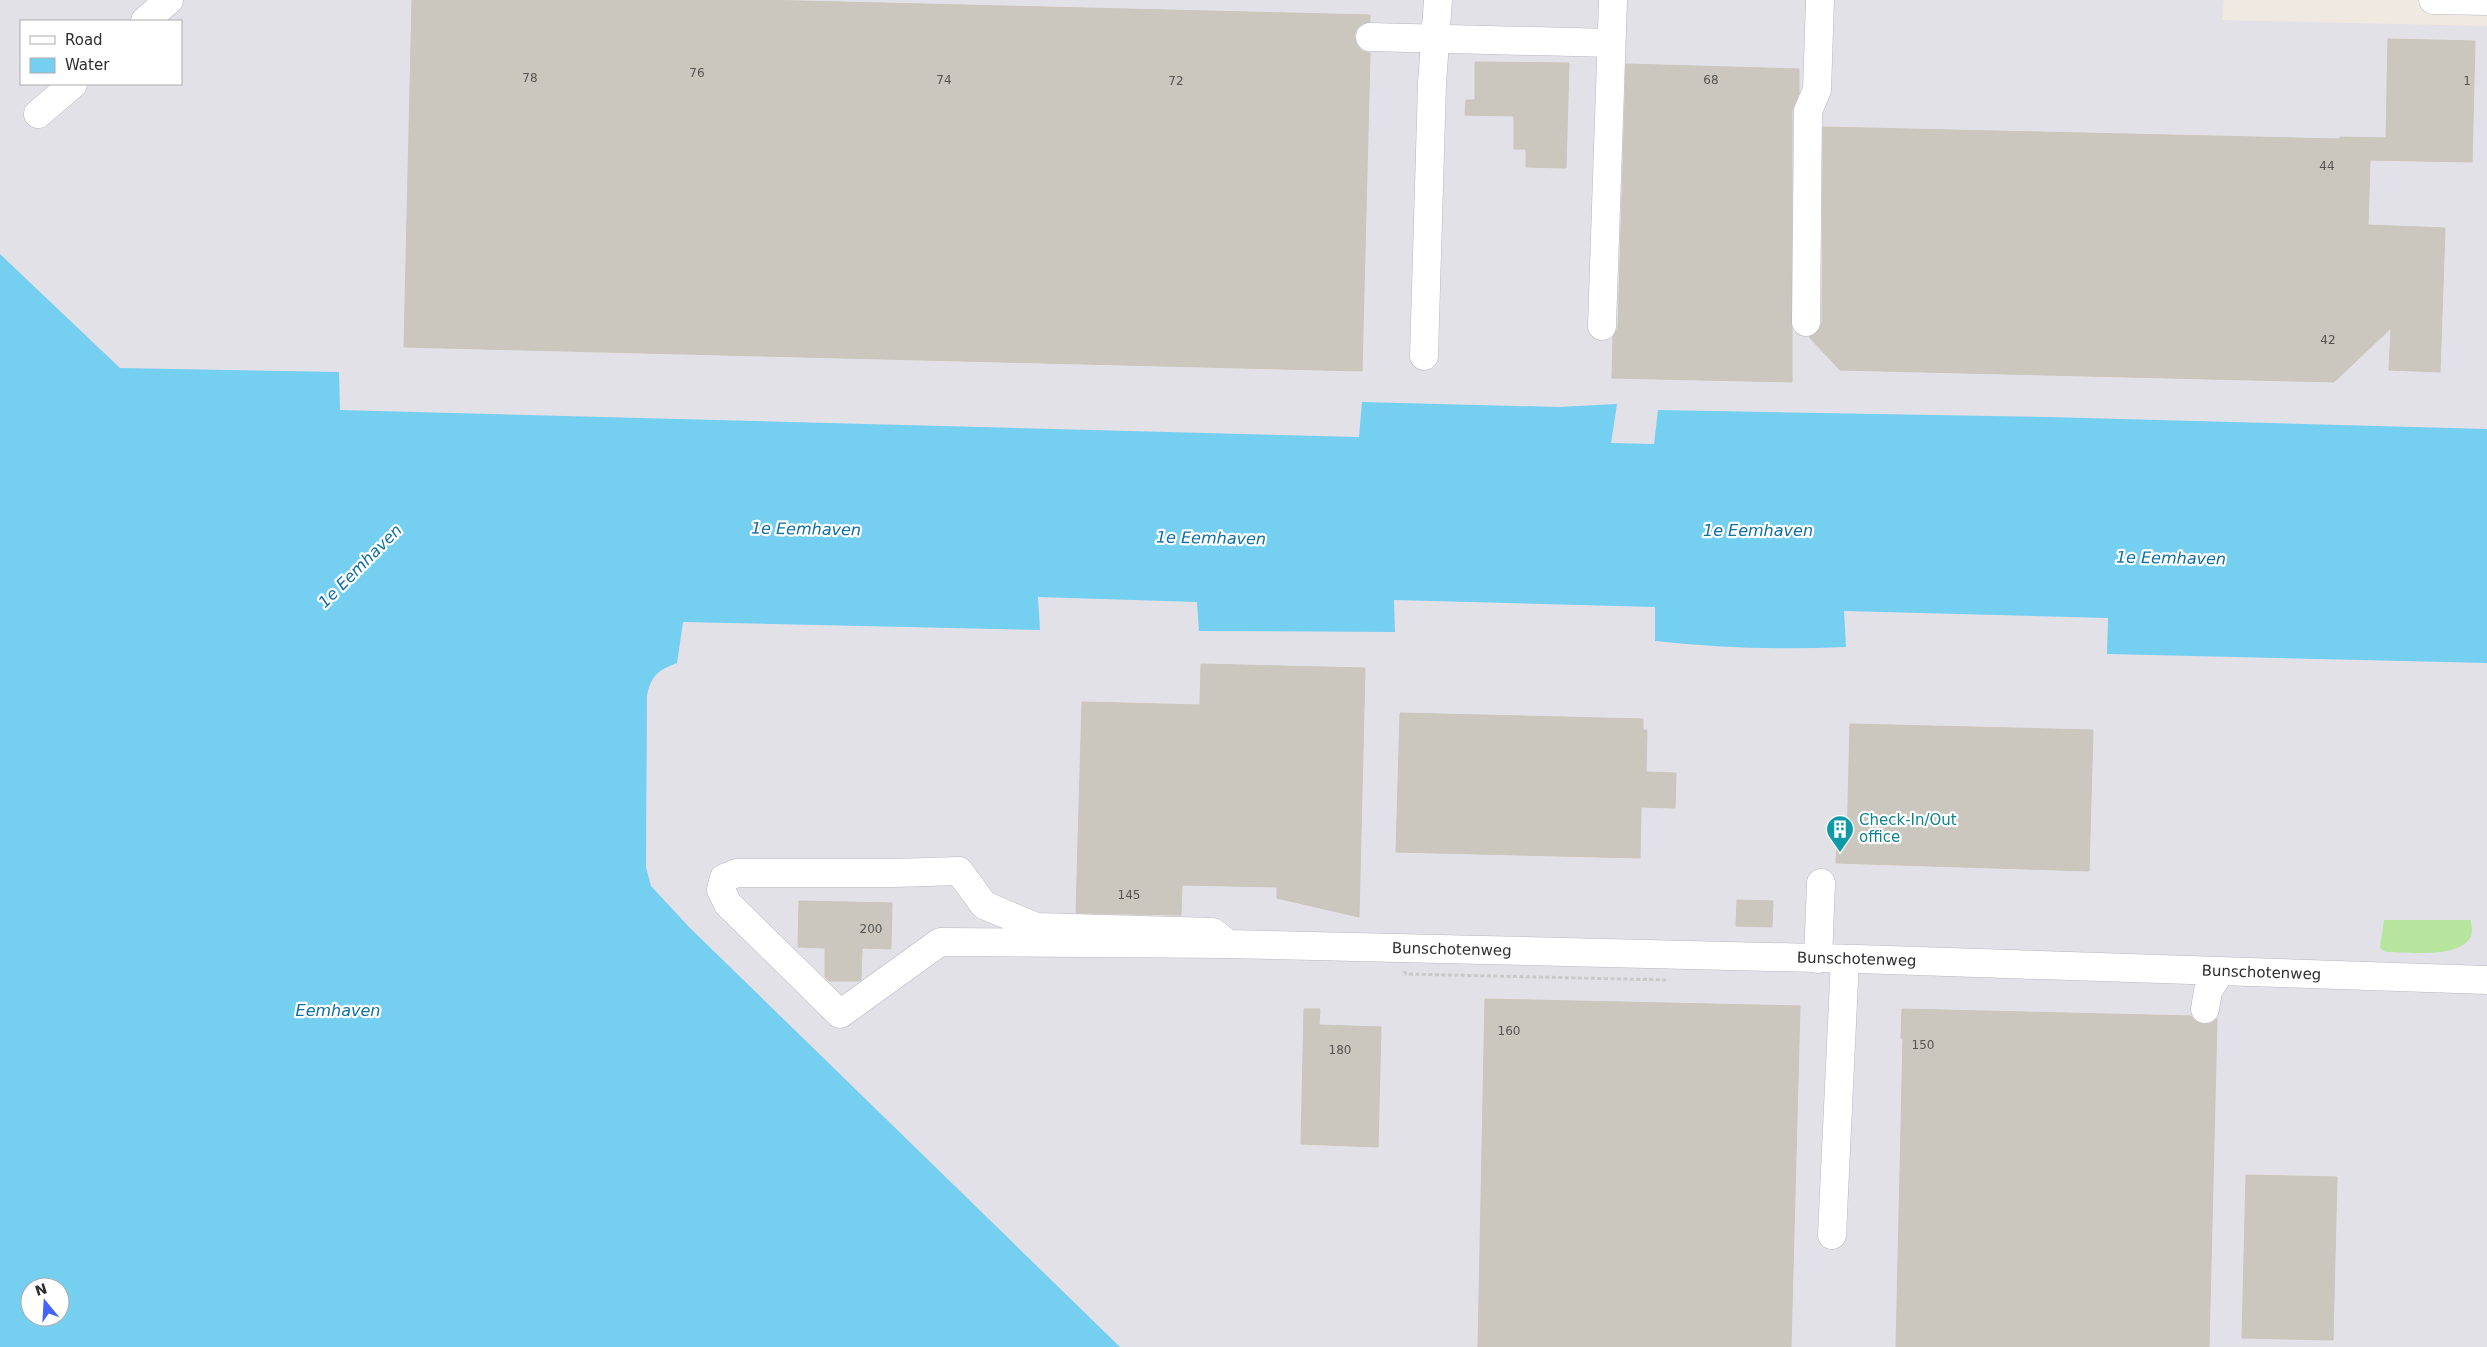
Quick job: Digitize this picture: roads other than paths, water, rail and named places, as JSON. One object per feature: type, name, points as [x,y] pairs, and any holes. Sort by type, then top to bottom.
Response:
[{"type":"street","points":[[146,20],[169,0]]},
{"type":"street","points":[[1424,356],[1438,0]]},
{"type":"street","points":[[1602,326],[1613,0]]},
{"type":"street","points":[[1806,322],[1808,111],[1817,90],[1820,0]]},
{"type":"street","points":[[2433,0],[2474,1]]},
{"type":"street","points":[[1370,37],[1612,43]]},
{"type":"street","points":[[38,114],[72,85]]},
{"type":"street","name":"Bunschotenweg","points":[[1228,944],[1213,932],[1036,927],[984,905],[959,871],[894,873],[737,872],[724,878],[720,890],[728,904],[840,1014],[940,942],[1228,944],[1818,958],[2487,980]]},
{"type":"street","points":[[1818,958],[1821,883]]},
{"type":"street","points":[[1832,1235],[1845,959]]},
{"type":"street","points":[[2205,1009],[2208,992],[2220,972]]},
{"type":"water","name":"Eemhaven","points":[[0,254],[120,368],[339,372],[340,410],[1359,437],[1362,402],[1559,407],[1617,404],[1611,443],[1654,444],[1658,410],[2048,417],[2487,429],[2487,663],[2107,654],[2108,618],[1844,611],[1846,647],[1727,647],[1655,641],[1655,607],[1394,600],[1395,632],[1199,631],[1197,602],[1038,597],[1040,630],[683,622],[677,663],[656,674],[647,695],[646,867],[651,886],[690,928],[1120,1347],[0,1347]]},
{"type":"place","name":"Check-In/Out office","points":[[1840,853]]},
{"type":"water label","name":"1e Eemhaven","points":[[806,529]]},
{"type":"water label","name":"1e Eemhaven","points":[[1758,530]]},
{"type":"water label","name":"1e Eemhaven","points":[[1211,538]]},
{"type":"water label","name":"1e Eemhaven","points":[[2171,558]]},
{"type":"water label","name":"1e Eemhaven","points":[[360,566]]}]
